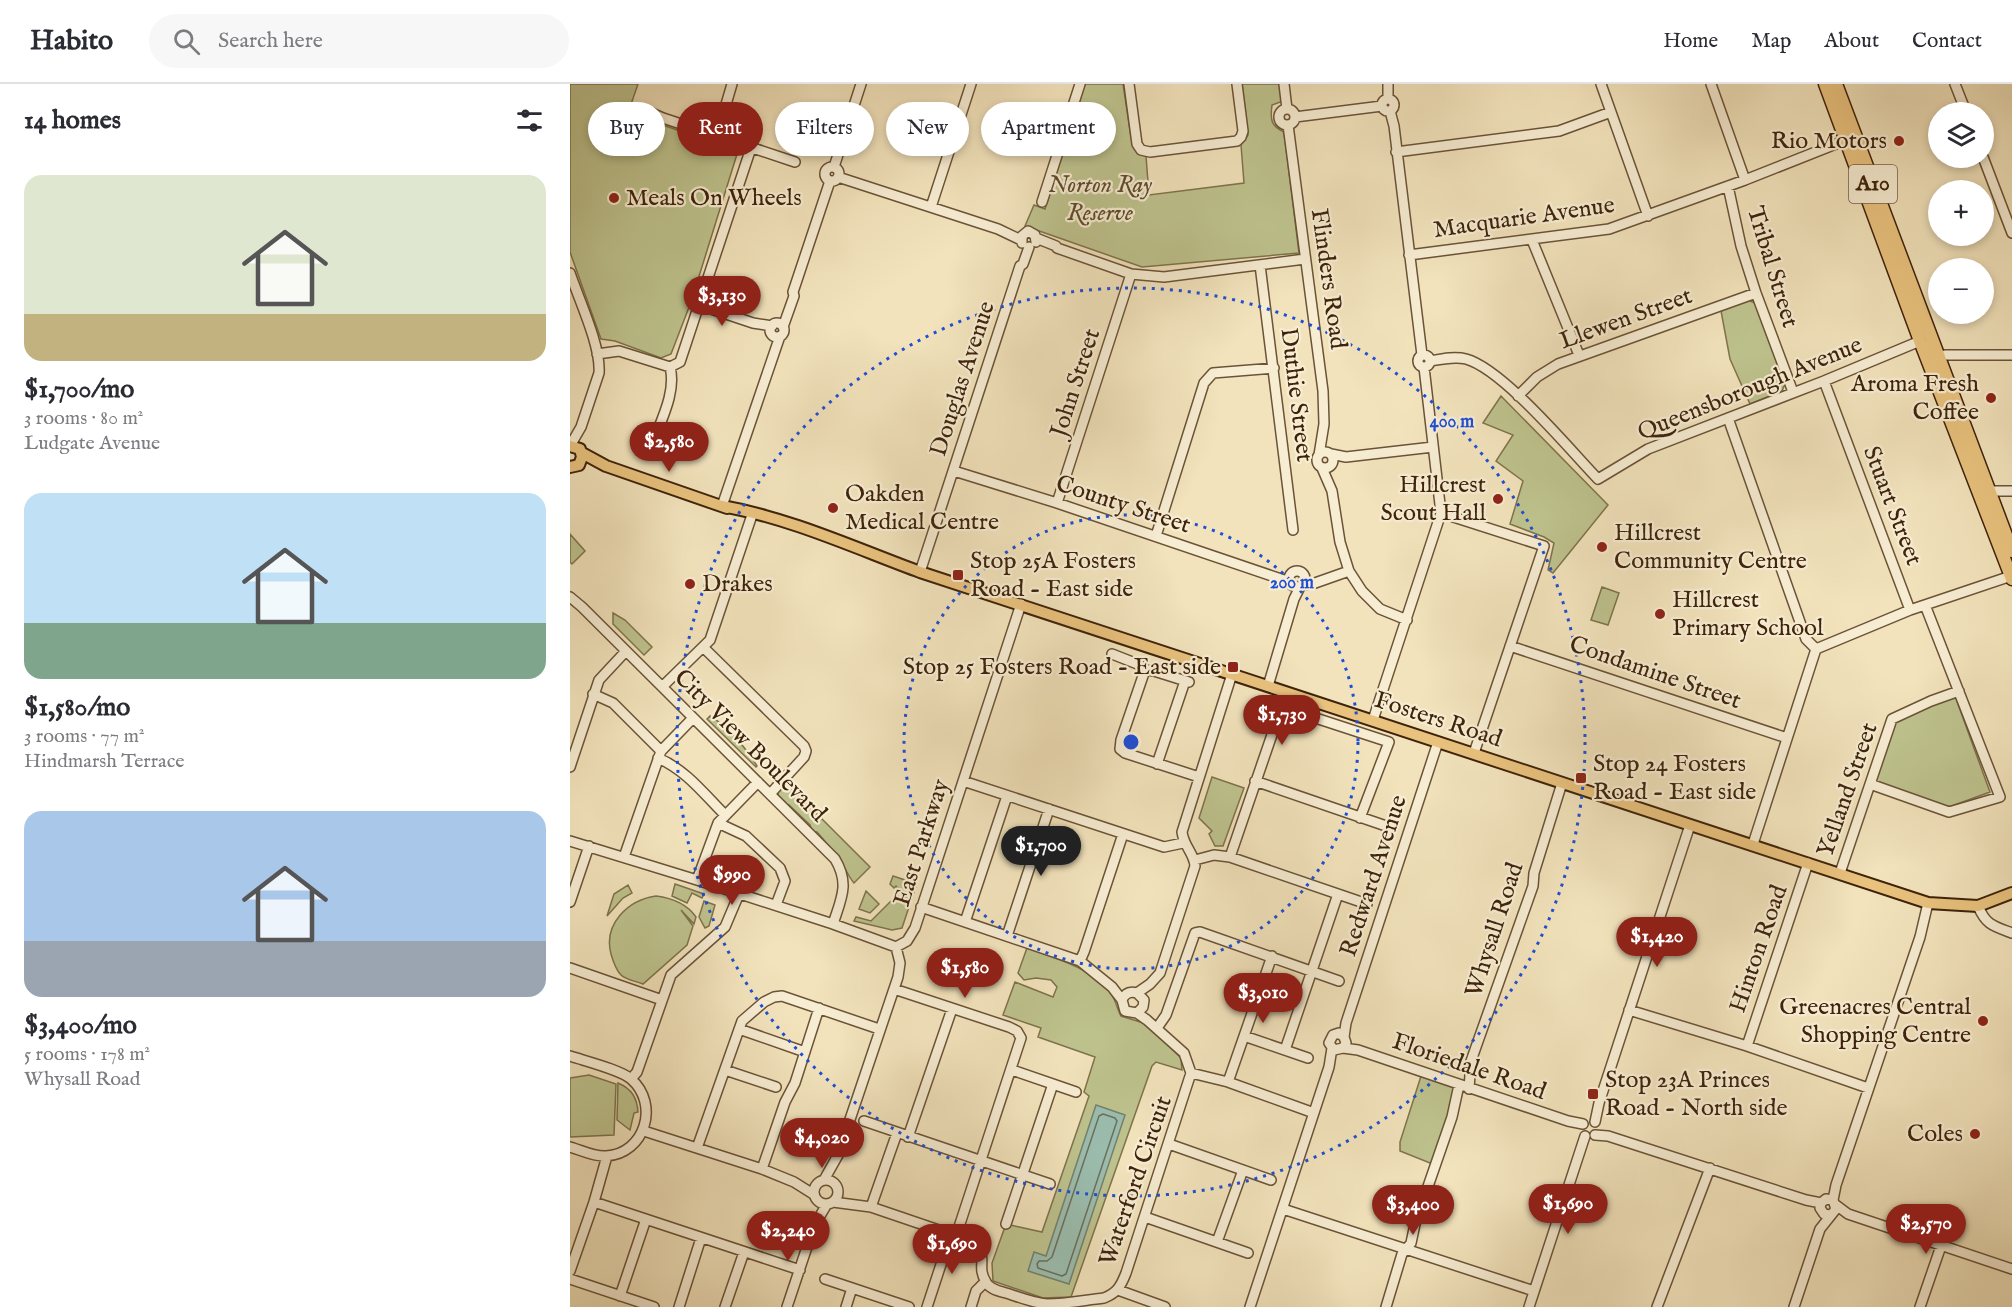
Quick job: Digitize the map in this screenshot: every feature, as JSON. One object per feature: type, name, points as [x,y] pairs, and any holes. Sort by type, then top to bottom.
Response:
[{"type":"highway","name":"A10","points":[[1825,84],[1850,138],[1984,493],[2012,577]]},
{"type":"highway","name":"A10","points":[[1836,84],[1850,138]]},
{"type":"highway","name":"A10","points":[[1984,493],[2012,551]]},
{"type":"main road","name":"Fosters Road","points":[[575,460],[606,466],[751,518],[853,547]]},
{"type":"main road","name":"Fosters Road","points":[[722,506],[754,512],[920,572],[1932,903],[1978,906],[2012,893]]},
{"type":"street","points":[[727,102],[732,84]]},
{"type":"street","points":[[861,84],[834,167],[829,167],[825,173],[826,178],[931,207],[1028,241],[1056,246],[1058,249],[1131,274],[1164,277],[1305,259]]},
{"type":"street","points":[[931,207],[971,84]]},
{"type":"street","points":[[1042,202],[1080,84]]},
{"type":"street","points":[[1129,84],[1137,144],[1141,150],[1150,152],[1237,141],[1243,132],[1237,84]]},
{"type":"street","points":[[1284,84],[1287,109]]},
{"type":"street","points":[[1373,720],[1441,513],[1425,361],[1396,152],[1387,105],[1388,84]]},
{"type":"street","points":[[1601,84],[1648,216]]},
{"type":"street","points":[[1711,84],[1745,180]]},
{"type":"street","points":[[1955,84],[1962,102]]},
{"type":"street","points":[[1295,117],[1387,105]]},
{"type":"street","points":[[1287,109],[1294,113],[1295,117]]},
{"type":"street","points":[[1287,109],[1280,112],[1282,123],[1288,125],[1295,117]]},
{"type":"street","points":[[1396,152],[1559,131],[1611,112]]},
{"type":"street","name":"Flinders Road","points":[[1288,125],[1323,391],[1323,439],[1340,542],[1349,571],[1362,591],[1380,609],[1407,620]]},
{"type":"street","name":"Macquarie Avenue","points":[[1409,255],[1609,229],[1745,180],[1850,138]]},
{"type":"street","points":[[763,152],[795,162]]},
{"type":"street","points":[[597,354],[619,351],[670,367],[680,362],[748,156]]},
{"type":"street","points":[[1987,168],[2012,232]]},
{"type":"street","points":[[722,506],[771,360],[774,358],[776,330],[793,292],[834,179]]},
{"type":"street","name":"Tribal Street","points":[[1728,186],[1741,246],[1793,392]]},
{"type":"street","points":[[1532,240],[1579,355]]},
{"type":"street","name":"Douglas Avenue","points":[[920,572],[1020,266],[1023,264],[1028,241]]},
{"type":"street","name":"Duthie Street","points":[[1260,265],[1293,530]]},
{"type":"street","points":[[570,273],[597,354],[599,373],[581,427],[575,460]]},
{"type":"street","name":"John Street","points":[[1058,503],[1131,274]]},
{"type":"street","name":"Llewen Street","points":[[1518,396],[1537,377],[1558,363],[1756,293]]},
{"type":"street","points":[[699,305],[776,330]]},
{"type":"street","name":"Queensborough Avenue","points":[[1518,396],[1598,479],[1648,449],[1925,339]]},
{"type":"street","points":[[1933,359],[1945,355],[2012,356]]},
{"type":"street","points":[[1425,361],[1466,359],[1491,372],[1518,396]]},
{"type":"street","points":[[651,448],[670,393],[672,376],[670,367]]},
{"type":"street","points":[[1156,536],[1203,383],[1213,373],[1274,368]]},
{"type":"street","name":"Stuart Street","points":[[1824,381],[1910,610]]},
{"type":"street","points":[[1728,418],[1806,639],[1816,649]]},
{"type":"street","points":[[1327,460],[1433,447]]},
{"type":"street","name":"County Street","points":[[954,471],[1058,503],[1279,578],[1315,583],[1349,571]]},
{"type":"street","points":[[1984,493],[2012,491]]},
{"type":"street","points":[[1441,513],[1544,546],[1474,753]]},
{"type":"street","points":[[663,686],[704,648],[712,634],[751,518]]},
{"type":"street","points":[[1753,844],[1816,649],[1910,610],[2012,577]]},
{"type":"street","points":[[1268,686],[1294,599],[1297,581]]},
{"type":"street","name":"City View Boulevard","points":[[570,599],[589,614],[663,686],[835,859],[840,869],[843,892],[833,924]]},
{"type":"street","name":"East Parkway","points":[[896,947],[907,941],[915,928],[1021,604]]},
{"type":"street","points":[[1870,784],[1949,812],[2000,797],[1924,605]]},
{"type":"street","name":"Condamine Street","points":[[1510,646],[1787,738]]},
{"type":"street","points":[[704,648],[804,746],[806,751],[804,757],[770,794]]},
{"type":"street","points":[[570,767],[593,694],[604,674],[626,651]]},
{"type":"street","points":[[1112,654],[1140,665],[1144,673]]},
{"type":"street","points":[[1157,764],[1187,682],[1154,670],[1147,670],[1144,673],[1120,748],[1125,753],[1157,764],[1199,777]]},
{"type":"street","points":[[1112,987],[1122,1000],[1125,1011],[1138,1001],[1161,972],[1195,866],[1195,860],[1183,843],[1182,832],[1232,674]]},
{"type":"street","name":"Yelland Street","points":[[1840,873],[1892,719],[1959,691]]},
{"type":"street","points":[[593,694],[613,703],[660,755],[684,773],[725,815]]},
{"type":"street","points":[[1230,857],[1277,720],[1282,714],[1291,710],[1389,742],[1360,818]]},
{"type":"street","points":[[624,857],[660,755],[693,718]]},
{"type":"street","name":"Redward Avenue","points":[[1250,1307],[1329,1067],[1340,1043],[1438,742]]},
{"type":"street","points":[[1255,781],[1389,827]]},
{"type":"street","points":[[697,879],[718,823],[758,782]]},
{"type":"street","points":[[963,782],[1164,847],[1183,843]]},
{"type":"street","name":"Whysall Road","points":[[1469,1089],[1471,1061],[1533,886],[1534,873],[1562,783]]},
{"type":"street","points":[[965,922],[1006,796]]},
{"type":"street","points":[[1007,936],[1049,809]]},
{"type":"street","points":[[718,823],[743,833],[780,868],[785,881],[776,905]]},
{"type":"street","points":[[1529,1307],[1690,825]]},
{"type":"street","points":[[1080,961],[1123,834]]},
{"type":"street","points":[[572,840],[776,905],[896,947],[900,963],[898,977],[838,1155],[814,1188],[814,1226]]},
{"type":"street","points":[[570,903],[589,846]]},
{"type":"street","points":[[1195,860],[1214,855],[1230,857],[1367,904]]},
{"type":"street","name":"Hinton Road","points":[[1747,1046],[1808,863]]},
{"type":"street","points":[[631,1079],[637,1072],[671,975],[725,927],[739,894]]},
{"type":"street","points":[[1285,1050],[1338,894]]},
{"type":"street","points":[[1794,1307],[1932,903]]},
{"type":"street","points":[[1978,906],[1983,918],[1992,926],[2012,933]]},
{"type":"street","points":[[921,907],[1080,961],[1112,987],[1138,1001]]},
{"type":"street","points":[[1157,1028],[1166,1015],[1196,933],[1221,938],[1339,981]]},
{"type":"street","points":[[1228,1082],[1272,956]]},
{"type":"street","points":[[570,968],[662,1000]]},
{"type":"street","points":[[894,989],[1009,1027],[1020,1034],[1020,1044],[982,1162],[927,1307]]},
{"type":"street","points":[[697,1148],[742,1021],[774,997],[782,996],[879,1029]]},
{"type":"street","points":[[1122,1000],[1138,1001]]},
{"type":"street","name":"Waterford Circuit","points":[[985,1282],[997,1290],[1052,1305],[1104,1298],[1118,1290],[1145,1217],[1191,1073],[1184,1053],[1147,1020],[1138,1001]]},
{"type":"street","points":[[762,1169],[806,1052],[819,1008]]},
{"type":"street","points":[[908,1137],[952,1009]]},
{"type":"street","points":[[1629,1010],[1747,1046],[1868,1088]]},
{"type":"street","points":[[739,1029],[806,1052]]},
{"type":"street","points":[[1244,1036],[1308,1058]]},
{"type":"street","name":"Floriedale Road","points":[[1340,1043],[1459,1086],[2012,1269]]},
{"type":"street","points":[[570,1056],[631,1079],[641,1091],[646,1123],[644,1131],[621,1153],[607,1156],[595,1155],[570,1147]]},
{"type":"street","points":[[725,1070],[776,1087]]},
{"type":"street","points":[[1012,1070],[1076,1092]]},
{"type":"street","points":[[1191,1073],[1228,1082],[1314,1113]]},
{"type":"street","points":[[1006,1224],[1053,1084]]},
{"type":"street","points":[[1386,1307],[1402,1254],[1411,1243],[1415,1224],[1452,1117],[1459,1086]]},
{"type":"street","points":[[864,1121],[1050,1184]]},
{"type":"street","points":[[644,1131],[762,1169],[794,1182],[820,1203],[867,1206]]},
{"type":"street","points":[[867,1206],[897,1132]]},
{"type":"street","points":[[1169,1144],[1271,1180]]},
{"type":"street","points":[[787,1307],[814,1226],[837,1197],[838,1155]]},
{"type":"street","points":[[570,1271],[607,1156]]},
{"type":"street","points":[[1657,1307],[1710,1168]]},
{"type":"street","points":[[1217,1242],[1243,1170]]},
{"type":"street","points":[[794,1182],[830,1181],[837,1188],[867,1206],[974,1244],[981,1251],[985,1282],[976,1291],[971,1307]]},
{"type":"street","points":[[594,1202],[800,1270]]},
{"type":"street","points":[[1283,1209],[1534,1291]]},
{"type":"street","points":[[1145,1217],[1248,1253]]},
{"type":"street","points":[[620,1296],[646,1219]]},
{"type":"street","points":[[679,1307],[701,1238]]},
{"type":"street","points":[[1920,1307],[1941,1246]]},
{"type":"street","points":[[725,1307],[744,1252]]},
{"type":"street","points":[[570,1279],[654,1307]]},
{"type":"street","points":[[825,1279],[891,1304],[909,1307]]},
{"type":"street","points":[[846,1307],[852,1288]]},
{"type":"street","points":[[1118,1290],[1165,1307]]},
{"type":"green space","points":[[570,84],[638,84],[632,102],[588,102],[588,156],[665,156],[665,126],[677,130],[677,156],[736,156],[691,302],[671,354],[661,358],[615,341],[601,339],[570,252]]},
{"type":"green space","name":"Norton Ray Reserve","points":[[1085,84],[1123,84],[1131,137],[1135,149],[1146,156],[1149,195],[1244,183],[1241,145],[1248,135],[1242,84],[1280,84],[1283,101],[1272,105],[1271,119],[1276,127],[1284,132],[1299,253],[1142,267],[1025,226],[1034,205],[1045,209],[1062,156],[1116,156],[1116,102],[1079,102]]},
{"type":"green space","points":[[1748,300],[1755,303],[1785,384],[1782,391],[1750,404],[1730,359],[1721,311]]},
{"type":"green space","points":[[1501,396],[1608,505],[1553,573],[1548,570],[1554,543],[1510,524],[1523,481],[1496,461],[1513,435],[1483,423]]},
{"type":"green space","points":[[570,534],[585,551],[572,564],[570,562]]},
{"type":"green space","points":[[1602,587],[1619,593],[1608,625],[1591,620]]},
{"type":"green space","points":[[613,613],[625,620],[652,647],[644,655],[613,624]]},
{"type":"green space","points":[[1955,696],[1990,792],[1949,807],[1875,782],[1895,721]]},
{"type":"green space","points":[[710,716],[736,738],[756,767],[707,719]]},
{"type":"green space","points":[[1212,777],[1244,788],[1223,846],[1215,846],[1209,834],[1212,831],[1199,818]]},
{"type":"green space","points":[[786,783],[870,867],[854,883],[841,862],[817,832],[812,832],[810,825],[778,798],[778,792]]},
{"type":"green space","points":[[893,876],[914,883],[916,886],[911,901],[905,899],[906,897],[896,886],[894,888],[890,884]]},
{"type":"green space","points":[[675,884],[704,894],[702,898],[692,893],[687,903],[672,896]]},
{"type":"green space","points":[[628,885],[632,893],[623,898],[607,916],[614,894]]},
{"type":"green space","points":[[866,891],[879,904],[870,913],[859,909]]},
{"type":"green space","points":[[897,895],[909,907],[902,928],[892,930],[854,921],[856,917],[871,921]]},
{"type":"green space","points":[[656,896],[679,902],[696,917],[694,924],[681,910],[693,926],[687,945],[643,984],[621,975],[611,954],[609,943],[614,924],[627,908],[646,898]]},
{"type":"green space","points":[[704,901],[715,905],[709,926],[705,928],[699,917]]},
{"type":"green space","points":[[1027,948],[1076,966],[1099,980],[1108,989],[1121,1016],[1147,1024],[1181,1058],[1182,1070],[1156,1062],[1152,1066],[1071,1297],[1043,1298],[993,1281],[992,1263],[1006,1224],[1042,1232],[1089,1096],[1084,1092],[1095,1057],[1038,1037],[1041,1028],[1003,1015],[1015,982],[1053,997],[1057,987],[1051,980],[1036,978],[1024,980],[1018,973]]},
{"type":"green space","points":[[1422,1073],[1459,1085],[1435,1165],[1400,1151],[1400,1142]]},
{"type":"green space","points":[[589,1075],[616,1084],[614,1135],[570,1137],[570,1078]]},
{"type":"green space","points":[[618,1083],[633,1094],[636,1102],[638,1112],[634,1113],[630,1130],[617,1120]]},
{"type":"water","points":[[1096,1105],[1125,1115],[1069,1284],[1028,1271],[1034,1252],[1046,1256]]},
{"type":"place","name":"Rio Motors","points":[[1899,141]]},
{"type":"place","name":"Meals On Wheels","points":[[614,198]]},
{"type":"place","name":"Aroma Fresh Coffee","points":[[1991,398]]},
{"type":"place","name":"Hillcrest Scout Hall","points":[[1498,499]]},
{"type":"place","name":"Oakden Medical Centre","points":[[833,508]]},
{"type":"place","name":"Hillcrest Community Centre","points":[[1602,547]]},
{"type":"place","name":"Stop 25A Fosters Road - East side","points":[[958,575]]},
{"type":"place","name":"Drakes","points":[[690,584]]},
{"type":"place","name":"Hillcrest Primary School","points":[[1660,614]]},
{"type":"place","name":"Stop 25 Fosters Road - East side","points":[[1233,667]]},
{"type":"place","name":"Stop 24 Fosters Road - East side","points":[[1581,778]]},
{"type":"place","name":"Greenacres Central Shopping Centre","points":[[1983,1021]]},
{"type":"place","name":"Stop 23A Princes Road - North side","points":[[1593,1094]]},
{"type":"place","name":"Coles","points":[[1975,1134]]}]
